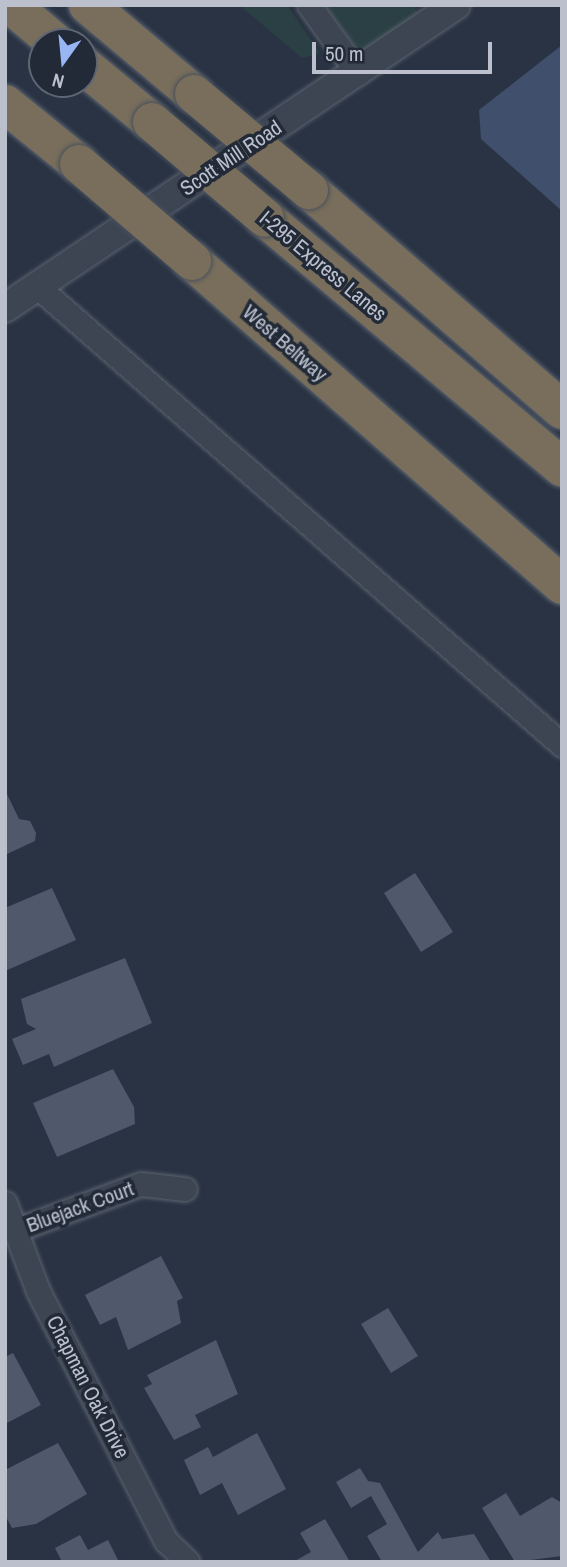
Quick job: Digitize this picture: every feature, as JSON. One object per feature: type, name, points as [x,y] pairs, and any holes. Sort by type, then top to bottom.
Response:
[{"type":"highway","points":[[11,5],[38,28]]},
{"type":"highway","points":[[88,5],[309,191],[562,410]]},
{"type":"highway","name":"I-295 Express Lanes","points":[[98,78],[562,467]]},
{"type":"highway","name":"West Beltway","points":[[5,104],[192,261],[562,585]]},
{"type":"highway","points":[[5,112],[79,164]]},
{"type":"street","points":[[309,5],[358,73]]},
{"type":"street","name":"Scott Mill Road","points":[[5,309],[456,5]]},
{"type":"street","points":[[38,287],[562,745]]},
{"type":"street","name":"Bluejack Court","points":[[16,1230],[141,1184],[185,1189]]},
{"type":"street","name":"Chapman Oak Drive","points":[[5,1203],[38,1291],[166,1541],[188,1562]]},
{"type":"green space","points":[[239,5],[287,5],[320,53],[302,58]]},
{"type":"green space","points":[[325,5],[414,5],[417,13],[363,57]]},
{"type":"water","points":[[562,45],[562,211],[481,139],[479,110]]},
{"type":"building","points":[[5,790],[19,819],[30,821],[36,833],[35,841],[5,855]]},
{"type":"building","points":[[415,873],[453,932],[421,952],[384,893]]},
{"type":"building","points":[[52,888],[76,940],[5,971],[5,908]]},
{"type":"building","points":[[125,958],[152,1023],[54,1067],[49,1054],[23,1065],[12,1039],[36,1029],[27,1024],[21,999]]},
{"type":"building","points":[[113,1069],[134,1107],[135,1124],[57,1157],[33,1103]]},
{"type":"building","points":[[161,1256],[183,1298],[177,1301],[181,1323],[128,1350],[116,1317],[100,1325],[85,1295]]},
{"type":"building","points":[[388,1308],[418,1356],[391,1373],[361,1324]]},
{"type":"building","points":[[216,1340],[238,1394],[195,1415],[201,1427],[174,1440],[144,1388],[152,1384],[147,1375]]},
{"type":"building","points":[[13,1353],[41,1405],[5,1424],[5,1357]]},
{"type":"building","points":[[257,1433],[286,1489],[238,1515],[222,1483],[200,1495],[184,1460],[208,1447],[213,1457]]},
{"type":"building","points":[[58,1443],[87,1494],[36,1524],[12,1528],[5,1515],[5,1470]]},
{"type":"building","points":[[360,1468],[368,1481],[380,1483],[418,1552],[438,1532],[442,1539],[474,1534],[491,1562],[382,1562],[367,1536],[387,1524],[371,1496],[351,1508],[336,1482]]},
{"type":"building","points":[[506,1493],[520,1516],[552,1497],[562,1503],[562,1556],[515,1562],[482,1508]]},
{"type":"building","points":[[325,1519],[350,1562],[293,1562],[311,1552],[300,1533]]},
{"type":"building","points":[[80,1535],[88,1550],[108,1540],[119,1562],[62,1562],[55,1548]]}]
